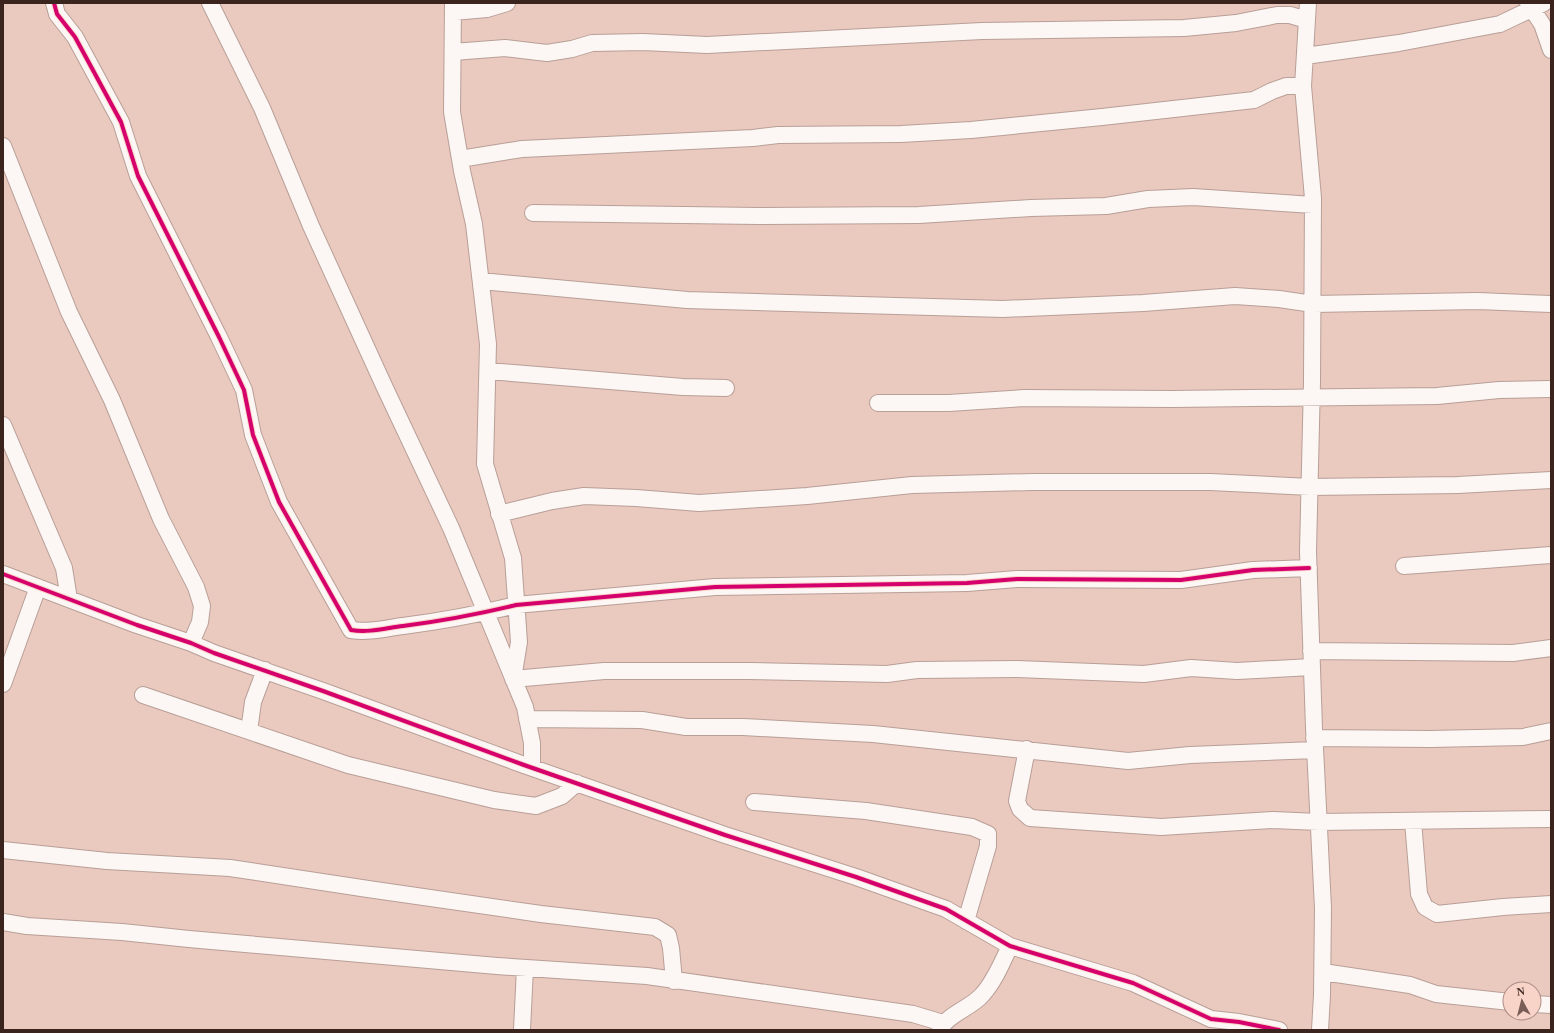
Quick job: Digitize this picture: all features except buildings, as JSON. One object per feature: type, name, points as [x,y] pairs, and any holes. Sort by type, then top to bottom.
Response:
[{"type":"street","points":[[54,3],[57,14],[74,37],[121,122],[138,176],[244,390],[253,435],[280,502],[351,630],[363,632],[486,612],[516,605],[715,587],[967,582],[1017,579],[1181,580],[1253,570],[1309,568]]},
{"type":"street","points":[[210,3],[262,108],[311,226],[451,528],[525,707],[532,743],[532,767]]},
{"type":"street","points":[[507,3],[487,9],[453,7],[452,112],[460,159],[474,224],[488,344],[485,464],[513,558],[519,642],[513,679]]},
{"type":"street","points":[[1308,3],[1303,86],[1313,205],[1309,568],[1315,744],[1323,908],[1323,972],[1320,1030]]},
{"type":"street","points":[[1305,56],[1400,43],[1500,24],[1535,5],[1551,50]]},
{"type":"street","points":[[453,52],[505,48],[547,53],[572,49],[592,43],[643,42],[707,45],[982,31],[1184,28],[1236,23],[1277,14],[1290,15],[1307,20]]},
{"type":"street","points":[[460,159],[522,149],[745,139],[778,135],[901,134],[971,130],[1254,100],[1286,86],[1303,86]]},
{"type":"street","points":[[3,146],[69,312],[112,400],[162,518],[196,587],[202,606],[200,622],[191,643]]},
{"type":"street","points":[[533,212],[758,216],[919,214],[1031,208],[1106,206],[1148,199],[1193,197],[1313,205]]},
{"type":"street","points":[[481,281],[687,300],[1003,309],[1235,296],[1279,299],[1313,304],[1478,301],[1551,304]]},
{"type":"street","points":[[488,371],[683,387],[726,388]]},
{"type":"street","points":[[878,403],[949,403],[1024,398],[1312,398],[1437,396],[1499,390],[1551,389]]},
{"type":"street","points":[[3,425],[64,568],[69,599]]},
{"type":"street","points":[[499,514],[552,501],[584,496],[699,503],[807,496],[912,485],[1033,482],[1202,482],[1310,487],[1458,485],[1551,480]]},
{"type":"street","points":[[1404,566],[1551,555]]},
{"type":"street","points":[[3,574],[137,625],[191,643],[577,783],[725,835],[856,877],[946,908],[1010,946],[1133,983],[1211,1019],[1238,1022],[1280,1030]]},
{"type":"street","points":[[3,684],[38,587]]},
{"type":"street","points":[[1312,651],[1514,653],[1551,648]]},
{"type":"street","points":[[513,679],[604,671],[748,671],[888,674],[917,670],[1017,669],[1144,674],[1191,668],[1237,671],[1312,667]]},
{"type":"street","points":[[249,731],[253,702],[266,670]]},
{"type":"street","points":[[143,695],[348,765],[494,800],[536,806],[562,796],[577,783]]},
{"type":"street","points":[[527,720],[642,720],[686,727],[743,727],[873,734],[1027,749],[1128,761],[1315,744],[1523,737],[1551,731]]},
{"type":"street","points":[[1027,749],[1017,801],[1020,809],[1030,818],[1161,827],[1273,820],[1319,822],[1551,819]]},
{"type":"street","points":[[754,802],[866,811],[972,827],[988,834],[988,846],[966,921]]},
{"type":"street","points":[[1413,821],[1419,894],[1425,907],[1438,914],[1503,906],[1551,904]]},
{"type":"street","points":[[3,850],[107,861],[230,868],[533,913],[655,927],[668,935],[671,948],[674,981]]},
{"type":"street","points":[[3,922],[27,926],[122,932],[525,968],[647,976],[913,1014],[941,1026],[975,1002],[982,995],[991,983],[1010,946]]},
{"type":"street","points":[[522,1030],[525,968]]},
{"type":"street","points":[[1323,972],[1410,984],[1436,994],[1502,1001]]},
{"type":"cycle path","points":[[54,3],[57,14],[75,37],[121,122],[138,176],[244,390],[253,435],[279,502],[351,630],[371,631],[431,622],[516,605],[715,587],[967,583],[1017,579],[1181,580],[1253,570],[1309,568]]},
{"type":"cycle path","points":[[3,574],[137,625],[191,643],[214,653],[323,691],[524,765],[725,835],[856,877],[946,909],[1010,946],[1133,983],[1211,1019],[1239,1022],[1279,1030]]}]
